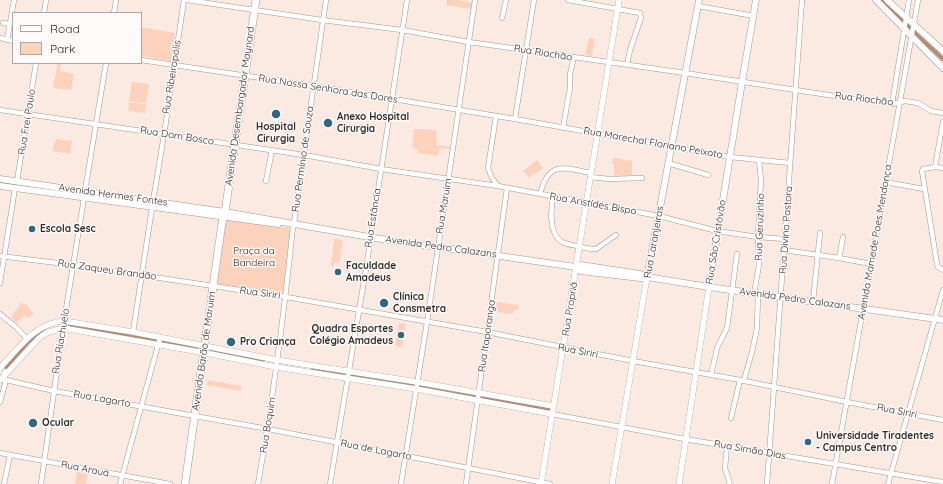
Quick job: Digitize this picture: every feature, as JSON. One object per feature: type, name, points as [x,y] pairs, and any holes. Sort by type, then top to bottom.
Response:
[{"type":"main road","name":"Avenida Desembargador Maynard","points":[[223,214],[252,9],[252,0]]},
{"type":"main road","name":"Avenida Desembargador Maynard","points":[[252,9],[256,0]]},
{"type":"main road","name":"Rua São Cristóvão","points":[[709,287],[756,0]]},
{"type":"main road","points":[[876,0],[904,26],[943,68]]},
{"type":"main road","points":[[887,0],[906,19],[943,50]]},
{"type":"main road","name":"Rua Laranjeiras","points":[[647,277],[698,3]]},
{"type":"main road","name":"Avenida Hermes Fontes","points":[[0,179],[16,185]]},
{"type":"main road","name":"Avenida Hermes Fontes","points":[[0,186],[16,185],[223,214]]},
{"type":"main road","name":"Avenida Pedro Calazans","points":[[223,214],[294,225],[299,228],[307,226],[576,267],[580,271],[640,278],[647,277],[943,320]]},
{"type":"main road","name":"Avenida Barão de Maruim","points":[[185,484],[198,417],[205,349],[223,214]]},
{"type":"street","points":[[7,40],[14,0]]},
{"type":"street","points":[[44,12],[46,0]]},
{"type":"street","points":[[114,12],[116,0]]},
{"type":"street","name":"Rua Riachão","points":[[186,0],[402,30],[469,42],[892,104],[905,101],[918,103],[931,111],[943,113]]},
{"type":"street","name":"Rua Ribeiropólis","points":[[133,332],[174,66],[186,0]]},
{"type":"street","name":"Rua Permínio de Souza","points":[[294,225],[326,0]]},
{"type":"street","name":"Rua Estância","points":[[330,484],[338,443],[407,0]]},
{"type":"street","name":"Rua Maruim","points":[[401,484],[427,322],[437,246],[475,0]]},
{"type":"street","points":[[502,18],[506,0]]},
{"type":"street","points":[[516,119],[534,0]]},
{"type":"street","points":[[568,0],[638,12],[641,14],[627,65]]},
{"type":"street","name":"Rua Propriá","points":[[541,483],[619,0]]},
{"type":"street","name":"Rua Divina Pastora","points":[[767,484],[802,0]]},
{"type":"street","points":[[892,104],[908,0]]},
{"type":"street","name":"Avenida Mamede Paes Mendonça","points":[[832,484],[918,0]]},
{"type":"street","points":[[698,3],[754,16]]},
{"type":"street","points":[[3,22],[10,24]]},
{"type":"street","points":[[0,38],[12,41]]},
{"type":"street","points":[[563,128],[570,88],[570,74],[574,57]]},
{"type":"street","name":"Rua Nossa Senhora das Dores","points":[[142,60],[314,86],[516,119]]},
{"type":"street","name":"Rua Frei Paulo","points":[[0,283],[2,256],[16,185],[36,64]]},
{"type":"street","name":"Rua Riachuelo","points":[[41,484],[84,194],[106,64]]},
{"type":"street","name":"Rua Dom Bosco","points":[[0,110],[272,150],[448,179]]},
{"type":"street","points":[[496,116],[488,168],[492,178],[498,186]]},
{"type":"street","name":"Rua Marechal Floriano Peixoto","points":[[516,119],[730,157],[790,163]]},
{"type":"street","points":[[935,167],[943,122]]},
{"type":"street","points":[[266,181],[272,150]]},
{"type":"street","name":"Rua Geruzinho","points":[[731,418],[752,352],[756,328],[761,180],[759,160]]},
{"type":"street","points":[[668,163],[708,175]]},
{"type":"street","points":[[943,168],[935,167],[922,170],[937,264],[938,267],[943,270]]},
{"type":"street","points":[[540,194],[546,180],[555,169],[558,168],[570,169],[609,179],[642,178]]},
{"type":"street","name":"Rua Aristídes Bispo","points":[[448,179],[498,186],[586,202],[659,216],[718,230],[758,237],[785,239]]},
{"type":"street","points":[[885,182],[924,189]]},
{"type":"street","name":"Rua Itaporanga","points":[[466,484],[507,188]]},
{"type":"street","points":[[553,196],[551,209],[554,231],[562,242],[579,247],[596,249],[616,235]]},
{"type":"street","name":"Rua Boquim","points":[[258,484],[268,429],[294,225]]},
{"type":"street","points":[[813,301],[820,233]]},
{"type":"street","points":[[839,258],[843,237]]},
{"type":"street","points":[[784,250],[871,264]]},
{"type":"street","points":[[711,375],[717,348],[727,328],[737,254]]},
{"type":"street","name":"Rua Zaqueu Brandão","points":[[2,256],[74,265],[213,286]]},
{"type":"street","name":"Rua Laranjeiras","points":[[612,484],[647,277]]},
{"type":"street","name":"Rua Siriri","points":[[213,286],[286,297],[487,332],[563,348],[696,373],[742,380],[943,420]]},
{"type":"street","name":"Rua São Cristóvão","points":[[679,484],[709,287]]},
{"type":"street","points":[[888,484],[943,290]]},
{"type":"street","points":[[0,314],[16,327],[27,339]]},
{"type":"street","points":[[0,402],[4,370],[0,368],[27,339],[48,324],[133,332],[159,341]]},
{"type":"street","points":[[3,378],[39,338],[46,333],[64,325],[553,410]]},
{"type":"street","points":[[120,484],[159,341]]},
{"type":"street","name":"Rua Lagarto","points":[[3,378],[54,391],[198,417]]},
{"type":"street","name":"Rua Simão Dias","points":[[553,410],[621,428],[943,482]]},
{"type":"street","name":"Rua de Lagarto","points":[[198,417],[268,429],[550,484]]},
{"type":"street","points":[[727,446],[725,468],[730,484]]},
{"type":"street","name":"Rua Arauá","points":[[0,453],[170,484]]},
{"type":"street","points":[[4,484],[10,455]]},
{"type":"green space","points":[[447,0],[459,0],[472,3],[471,9],[446,5]]},
{"type":"green space","points":[[142,27],[175,33],[171,61],[142,56]]},
{"type":"green space","points":[[589,38],[595,39],[592,56],[585,55]]},
{"type":"green space","points":[[58,64],[61,64],[60,71],[74,74],[71,90],[53,88]]},
{"type":"green space","points":[[132,82],[149,84],[146,103],[129,101]]},
{"type":"green space","points":[[129,102],[146,104],[145,113],[128,111]]},
{"type":"green space","points":[[414,129],[436,130],[437,145],[450,147],[450,149],[440,148],[438,156],[418,153],[418,150],[412,148]]},
{"type":"green space","points":[[56,139],[72,141],[70,154],[52,151]]},
{"type":"green space","points":[[613,158],[632,161],[632,175],[614,176],[614,165],[612,164]]},
{"type":"green space","points":[[537,160],[543,168],[529,178],[523,171]]},
{"type":"green space","name":"Praça da Bandeira","points":[[227,220],[290,228],[284,294],[217,284]]},
{"type":"green space","points":[[334,239],[343,240],[339,263],[334,263],[333,267],[331,266]]},
{"type":"green space","points":[[496,302],[519,305],[518,310],[514,310],[513,314],[495,312]]},
{"type":"green space","points":[[20,303],[27,305],[34,314],[29,318],[24,315],[17,323],[11,317]]},
{"type":"green space","name":"Quadra Esportes Colégio Amadeus","points":[[399,323],[406,324],[402,347],[395,346]]},
{"type":"green space","points":[[208,380],[241,386],[241,391],[207,385]]},
{"type":"green space","points":[[77,471],[88,474],[86,484],[75,484]]},
{"type":"waterway","points":[[883,0],[943,59]]},
{"type":"waterway","points":[[62,324],[197,349]]},
{"type":"waterway","points":[[6,367],[28,342],[44,329]]},
{"type":"waterway","points":[[211,351],[263,360]]},
{"type":"waterway","points":[[313,368],[549,409]]},
{"type":"place","name":"Hospital Cirurgia","points":[[276,114]]},
{"type":"place","name":"Anexo Hospital Cirurgia","points":[[328,123]]},
{"type":"place","name":"Escola Sesc","points":[[32,229]]},
{"type":"place","name":"Faculdade Amadeus","points":[[338,272]]},
{"type":"place","name":"Clínica Consmetra","points":[[384,303]]},
{"type":"place","name":"Quadra Esportes Colégio Amadeus","points":[[401,335]]},
{"type":"place","name":"Pro Criança","points":[[231,342]]},
{"type":"place","name":"Ocular","points":[[33,423]]},
{"type":"place","name":"Universidade Tiradentes - Campus Centro","points":[[808,442]]}]
